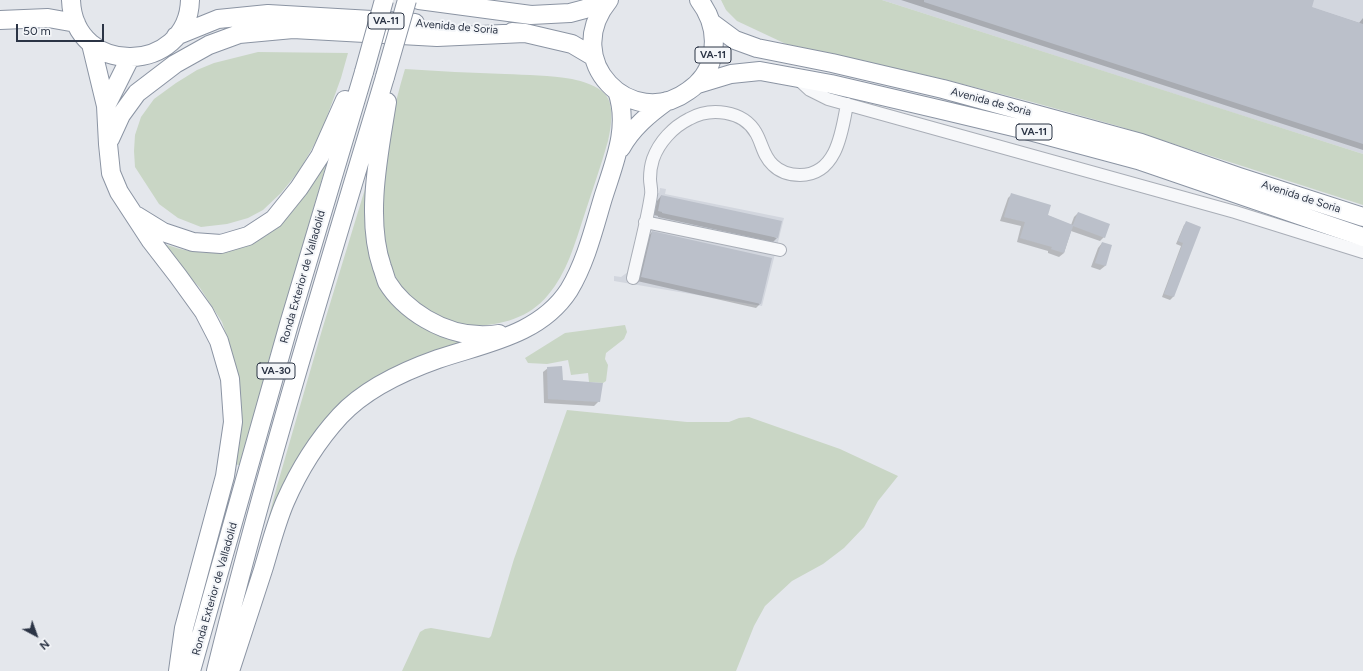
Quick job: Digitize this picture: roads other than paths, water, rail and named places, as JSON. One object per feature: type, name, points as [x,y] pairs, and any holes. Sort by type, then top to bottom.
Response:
[{"type":"highway","name":"VA-11","points":[[71,0],[71,8],[76,23],[82,34],[91,44],[110,54],[130,58],[148,55],[163,48],[176,36],[187,16],[190,0]]},
{"type":"highway","name":"Ronda Exterior de Valladolid","points":[[191,671],[289,324],[384,0]]},
{"type":"highway","name":"Ronda Exterior de Valladolid","points":[[216,671],[237,585],[312,321],[407,0]]},
{"type":"highway","name":"Avenida de Soria","points":[[419,0],[531,15],[570,13],[586,9],[608,0]]},
{"type":"highway","name":"VA-11","points":[[608,0],[600,12],[594,26],[592,42],[594,57],[599,70],[604,79],[617,91],[638,101],[652,102],[667,101],[684,94],[698,84],[709,66],[714,50],[712,22],[706,9],[698,0]]},
{"type":"highway","name":"Avenida de Soria","points":[[176,36],[218,19],[268,14],[389,21],[525,33],[572,44],[594,57]]},
{"type":"highway","points":[[0,20],[48,18],[76,23]]},
{"type":"highway","name":"Avenida de Soria","points":[[712,22],[735,40],[757,48],[832,63],[943,89],[1141,143],[1239,177],[1363,217]]},
{"type":"highway","points":[[108,144],[120,115],[137,93],[175,64],[209,45],[239,34],[293,29],[437,37],[525,33]]},
{"type":"highway","points":[[91,44],[106,106],[111,173],[119,192],[151,241],[204,312],[219,342],[230,378],[233,422],[225,476],[184,628],[178,671]]},
{"type":"highway","points":[[106,106],[130,58]]},
{"type":"highway","name":"Avenida de Soria","points":[[698,84],[731,74],[760,71],[942,110],[1026,130],[1138,160],[1363,237]]},
{"type":"highway","points":[[135,215],[163,232],[193,242],[221,244],[248,236],[274,219],[299,188],[320,156],[348,92],[364,72]]},
{"type":"highway","points":[[385,77],[388,97],[375,182],[375,242],[387,281],[399,297],[414,312],[433,323],[451,330],[468,334],[491,335],[504,334],[527,328]]},
{"type":"highway","points":[[230,671],[285,502],[312,450],[337,419],[360,399],[390,380],[438,359],[501,340],[527,328],[556,305],[571,284],[580,267],[617,156],[622,131],[623,115],[617,91]]},
{"type":"highway","points":[[617,156],[632,131],[645,118],[667,101]]},
{"type":"lane","points":[[797,78],[810,90],[828,99],[1235,212],[1363,252]]},
{"type":"lane","points":[[633,278],[652,192],[650,178],[653,159],[663,141],[672,130],[682,122],[692,117],[709,112],[732,114],[738,116],[752,127],[760,139],[765,154],[773,165],[788,174],[809,175],[821,169],[830,160],[840,138],[847,104]]},
{"type":"lane","points":[[645,222],[780,250]]}]
